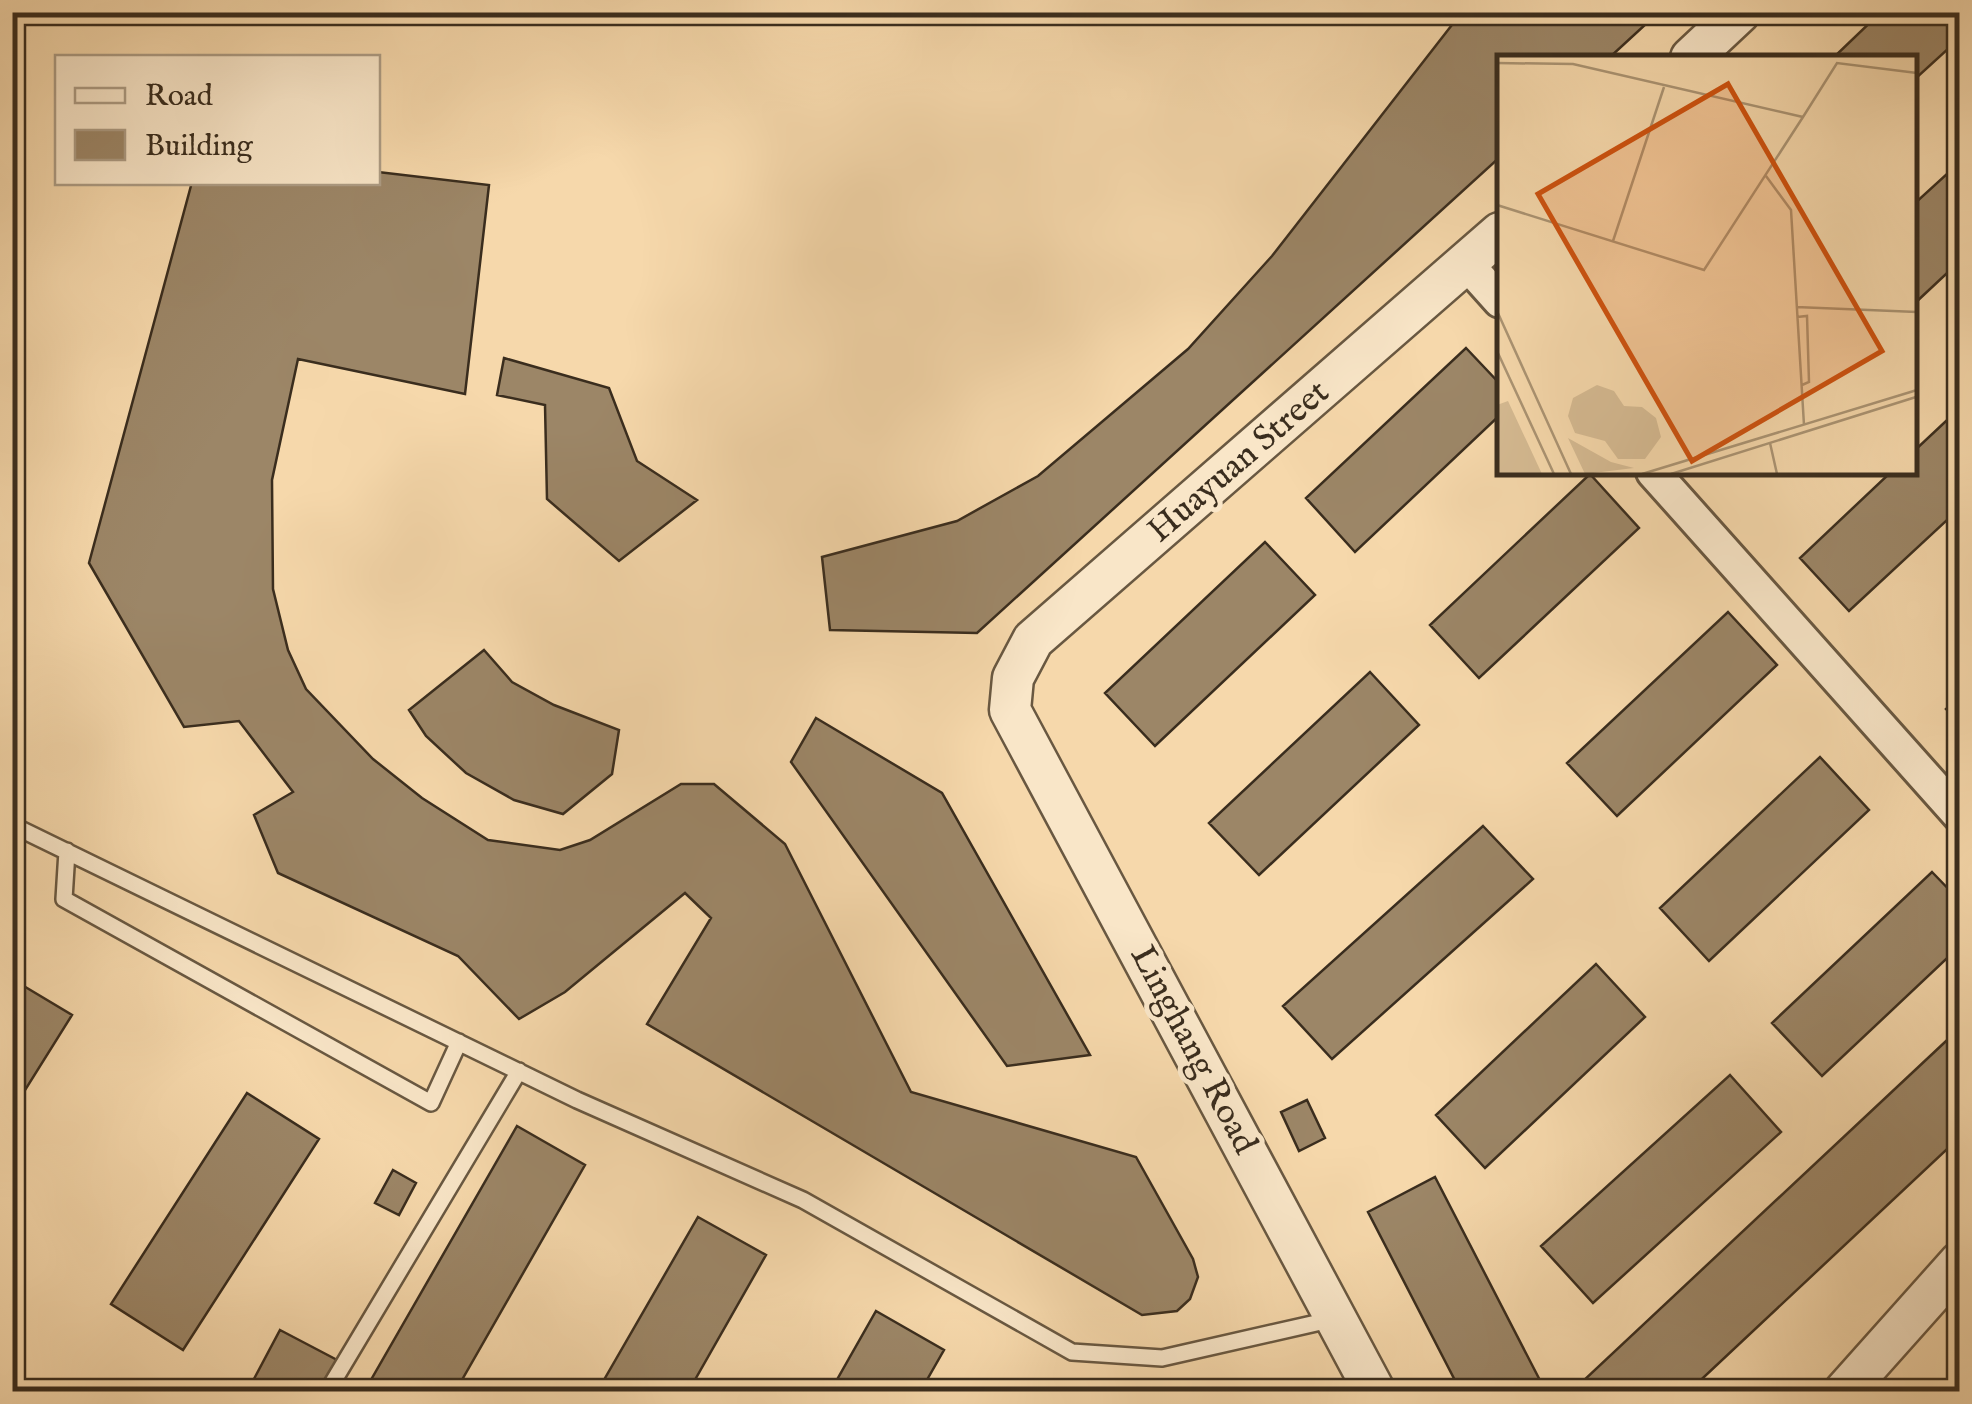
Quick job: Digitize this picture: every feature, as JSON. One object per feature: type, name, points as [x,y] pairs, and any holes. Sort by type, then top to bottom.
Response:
[{"type":"street","points":[[1694,55],[1740,12]]},
{"type":"street","name":"Huayuan Street","points":[[1010,710],[1013,678],[1033,640],[1497,236]]},
{"type":"street","points":[[1466,264],[1497,298]]},
{"type":"street","points":[[1656,475],[1960,816]]},
{"type":"street","name":"Linghang Road","points":[[1010,710],[1375,1392]]},
{"type":"street","points":[[1844,1392],[1960,1262]]},
{"type":"lane","points":[[12,825],[519,1071],[803,1200],[1072,1352],[1162,1358],[1337,1318]]},
{"type":"lane","points":[[67,851],[64,899],[432,1103],[459,1042]]},
{"type":"lane","points":[[327,1392],[519,1071]]},
{"type":"building","points":[[1462,12],[1659,12],[1612,55],[1497,55],[1497,160],[977,633],[830,630],[822,557],[957,521],[1038,476],[1188,349],[1272,256]]},
{"type":"building","points":[[1881,12],[1950,12],[1960,23],[1960,38],[1917,77],[1917,55],[1836,55]]},
{"type":"building","points":[[1960,162],[1960,261],[1917,301],[1917,201]]},
{"type":"building","points":[[380,172],[489,185],[465,394],[298,359],[272,480],[273,589],[288,650],[306,689],[373,759],[422,798],[488,840],[560,850],[590,840],[681,784],[714,784],[785,844],[911,1092],[1136,1157],[1193,1259],[1198,1277],[1190,1299],[1177,1311],[1142,1315],[647,1024],[711,918],[685,893],[565,992],[519,1019],[458,956],[278,873],[254,815],[293,792],[239,721],[184,727],[89,563],[191,185],[380,185]]},
{"type":"building","points":[[1466,348],[1497,381],[1497,418],[1355,552],[1306,498]]},
{"type":"building","points":[[504,358],[609,388],[637,461],[697,500],[619,561],[547,499],[545,405],[497,395]]},
{"type":"building","points":[[1960,408],[1960,508],[1849,611],[1800,558],[1888,475],[1917,475],[1917,448]]},
{"type":"building","points":[[1589,475],[1639,528],[1479,678],[1430,625]]},
{"type":"building","points":[[1265,542],[1315,595],[1155,746],[1105,693]]},
{"type":"building","points":[[1728,612],[1777,665],[1617,816],[1567,763]]},
{"type":"building","points":[[484,650],[512,682],[554,705],[619,730],[612,774],[563,814],[514,800],[466,773],[426,736],[409,710]]},
{"type":"building","points":[[1370,672],[1419,725],[1259,875],[1209,823]]},
{"type":"building","points":[[1960,696],[1960,723],[1946,709]]},
{"type":"building","points":[[816,718],[942,793],[1090,1055],[1007,1066],[791,762]]},
{"type":"building","points":[[1820,757],[1869,810],[1709,961],[1660,908]]},
{"type":"building","points":[[1483,826],[1533,879],[1332,1059],[1283,1006]]},
{"type":"building","points":[[1932,872],[1960,901],[1960,946],[1822,1076],[1772,1023]]},
{"type":"building","points":[[1596,964],[1645,1017],[1485,1168],[1436,1115]]},
{"type":"building","points":[[12,979],[72,1015],[12,1111]]},
{"type":"building","points":[[1960,1028],[1960,1137],[1688,1392],[1591,1392],[1582,1382]]},
{"type":"building","points":[[1730,1075],[1781,1132],[1593,1303],[1541,1246]]},
{"type":"building","points":[[247,1093],[319,1139],[183,1350],[111,1304]]},
{"type":"building","points":[[1307,1100],[1325,1138],[1299,1151],[1281,1112]]},
{"type":"building","points":[[517,1126],[585,1165],[455,1392],[364,1392]]},
{"type":"building","points":[[393,1170],[416,1183],[399,1215],[375,1203]]},
{"type":"building","points":[[1435,1177],[1546,1392],[1461,1392],[1368,1212]]},
{"type":"building","points":[[698,1217],[766,1255],[688,1392],[597,1392]]},
{"type":"building","points":[[876,1311],[944,1350],[920,1392],[830,1392]]},
{"type":"building","points":[[280,1330],[339,1361],[323,1392],[247,1392]]}]
